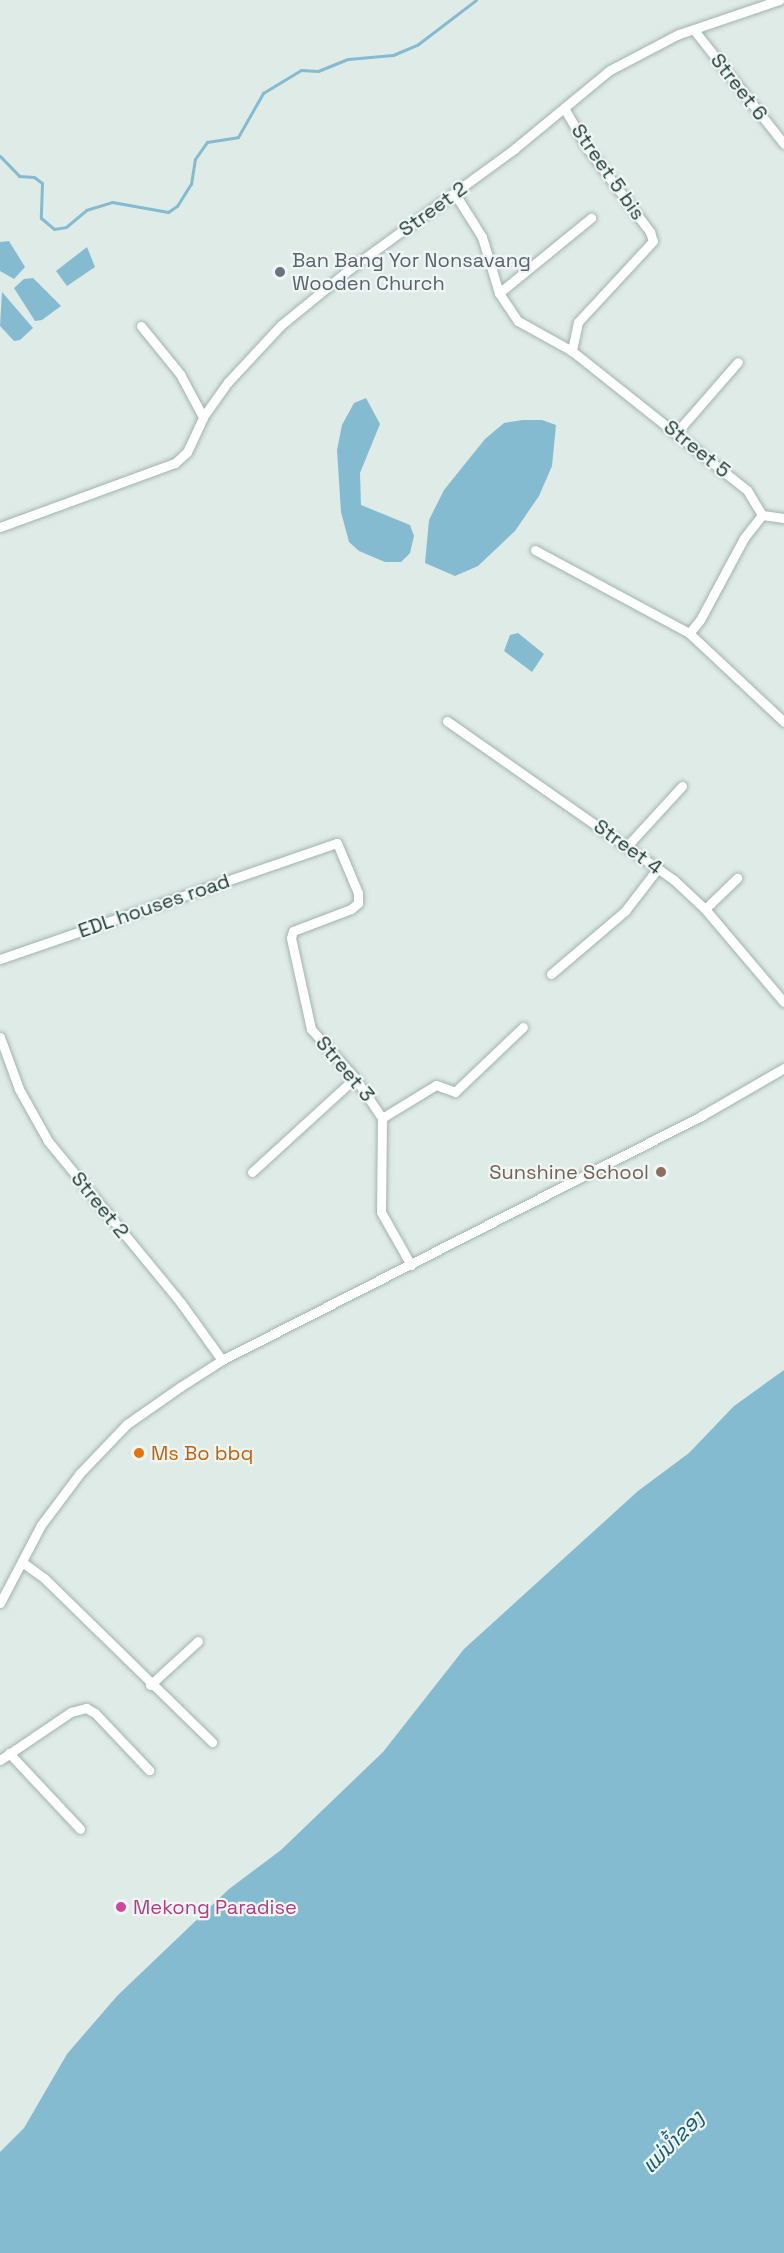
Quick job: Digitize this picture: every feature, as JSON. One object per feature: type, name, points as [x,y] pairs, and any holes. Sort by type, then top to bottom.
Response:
[{"type":"street","name":"Street 2","points":[[0,527],[175,463],[187,452],[203,417],[251,353],[280,325],[351,268],[455,194],[610,70],[694,30],[779,0]]},
{"type":"street","name":"Street 6","points":[[694,30],[784,144]]},
{"type":"street","name":"Street 5 bis","points":[[564,108],[623,198],[650,232],[653,241],[578,322],[572,351]]},
{"type":"street","name":"Street 5","points":[[455,194],[482,237],[500,293],[518,321],[572,351],[676,433],[747,490],[762,515]]},
{"type":"street","points":[[500,293],[591,218]]},
{"type":"street","points":[[141,326],[180,374],[203,417]]},
{"type":"street","points":[[676,433],[738,362]]},
{"type":"street","points":[[689,633],[700,620],[744,538],[762,515],[784,518]]},
{"type":"street","points":[[535,550],[689,633],[784,722]]},
{"type":"street","name":"Street 4","points":[[447,721],[658,868],[705,909],[784,1002]]},
{"type":"street","points":[[628,845],[682,786]]},
{"type":"street","name":"EDL houses road","points":[[0,958],[337,843]]},
{"type":"street","name":"Street 3","points":[[337,843],[358,893],[358,903],[351,909],[293,931],[291,938],[311,1029],[355,1078],[382,1118],[381,1212],[411,1265]]},
{"type":"street","points":[[550,974],[625,911],[658,868]]},
{"type":"street","points":[[705,909],[737,878]]},
{"type":"street","points":[[382,1118],[436,1085],[454,1092],[522,1027]]},
{"type":"street","name":"Street 2","points":[[0,1037],[19,1089],[48,1141],[181,1303],[222,1360]]},
{"type":"street","points":[[0,1603],[41,1525],[80,1473],[127,1424],[222,1360],[701,1116],[784,1068]]},
{"type":"street","points":[[252,1172],[355,1078]]},
{"type":"street","points":[[22,1562],[44,1578],[150,1685],[212,1742]]},
{"type":"street","points":[[150,1685],[198,1641]]},
{"type":"street","points":[[0,1760],[71,1712],[86,1708],[95,1713],[148,1770]]},
{"type":"street","points":[[9,1753],[80,1829]]},
{"type":"water","points":[[9,241],[25,267],[14,279],[0,271],[0,242]]},
{"type":"water","points":[[87,247],[95,267],[67,286],[56,271]]},
{"type":"water","points":[[33,278],[61,306],[42,320],[35,321],[14,288],[24,279]]},
{"type":"water","points":[[2,292],[33,328],[20,340],[14,341],[0,326]]},
{"type":"water","points":[[366,398],[380,424],[360,473],[361,505],[410,525],[414,536],[410,553],[401,562],[385,562],[359,551],[349,542],[341,512],[337,450],[342,425],[354,403]]},
{"type":"water","points":[[542,420],[556,425],[552,466],[539,496],[515,531],[478,566],[455,576],[425,563],[429,520],[444,490],[485,439],[504,423]]},
{"type":"water","points":[[518,633],[544,654],[532,672],[504,651],[510,635]]},
{"type":"water","name":"ແມ່ນ້ຳຂອງ","points":[[784,1370],[784,2253],[0,2253],[0,2152],[24,2128],[67,2054],[117,1996],[229,1889],[281,1850],[383,1752],[464,1649],[638,1491],[689,1453],[734,1406]]},
{"type":"waterway","points":[[0,156],[19,176],[34,177],[42,183],[41,218],[54,229],[66,227],[86,210],[112,202],[168,212],[177,206],[191,184],[195,159],[207,142],[238,137],[263,93],[301,70],[318,71],[348,59],[393,55],[417,45],[476,0]]},
{"type":"place","name":"Ban Bang Yor Nonsavang Wooden Church","points":[[280,272]]},
{"type":"place","name":"Sunshine School","points":[[661,1172]]},
{"type":"place","name":"Ms Bo bbq","points":[[139,1453]]},
{"type":"place","name":"Mekong Paradise","points":[[121,1907]]}]
